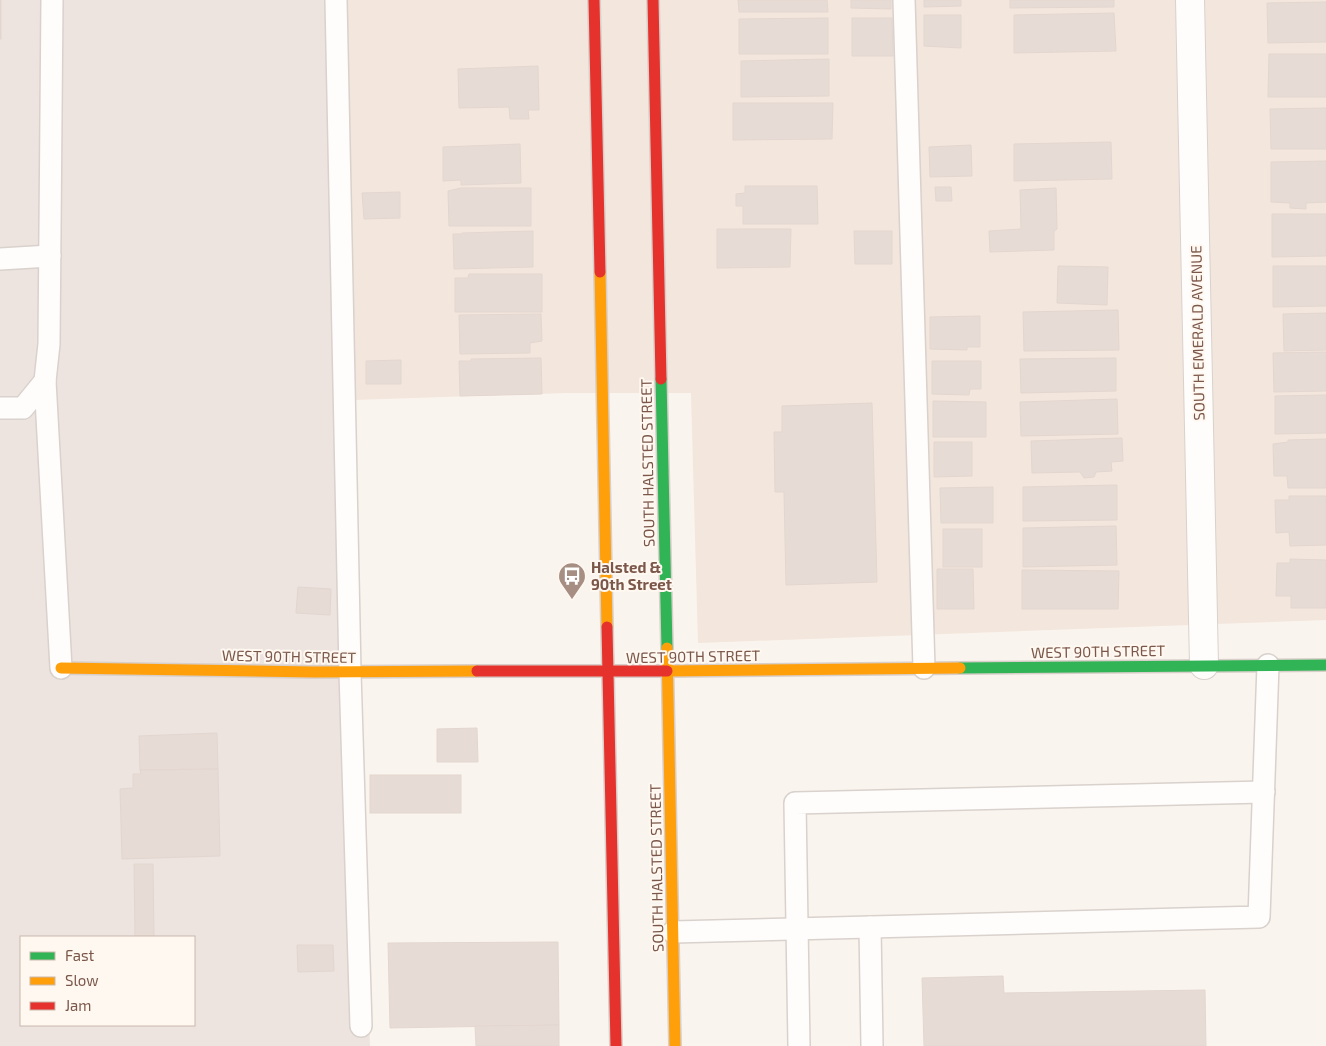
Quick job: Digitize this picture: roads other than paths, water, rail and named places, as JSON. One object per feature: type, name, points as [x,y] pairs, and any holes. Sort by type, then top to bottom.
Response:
[{"type":"main road","points":[[594,0],[616,1046]]},
{"type":"main road","name":"SOUTH HALSTED STREET","points":[[653,0],[675,1046]]},
{"type":"main road","name":"WEST 90TH STREET","points":[[61,668],[350,672],[667,671],[1326,664]]},
{"type":"street","name":"SOUTH EMERALD AVENUE","points":[[1190,0],[1204,665]]},
{"type":"lane","points":[[52,0],[49,344],[45,381],[61,668]]},
{"type":"lane","points":[[336,0],[350,672],[361,1026]]},
{"type":"lane","points":[[904,0],[924,668]]},
{"type":"lane","points":[[0,259],[50,256]]},
{"type":"lane","points":[[0,408],[23,408],[45,381]]},
{"type":"lane","points":[[673,932],[1259,917],[1268,665]]},
{"type":"lane","points":[[799,1046],[795,803],[1264,792]]},
{"type":"lane","points":[[870,927],[872,1046]]},
{"type":"place","name":"Halsted & 90th Street","points":[[572,600]]}]
